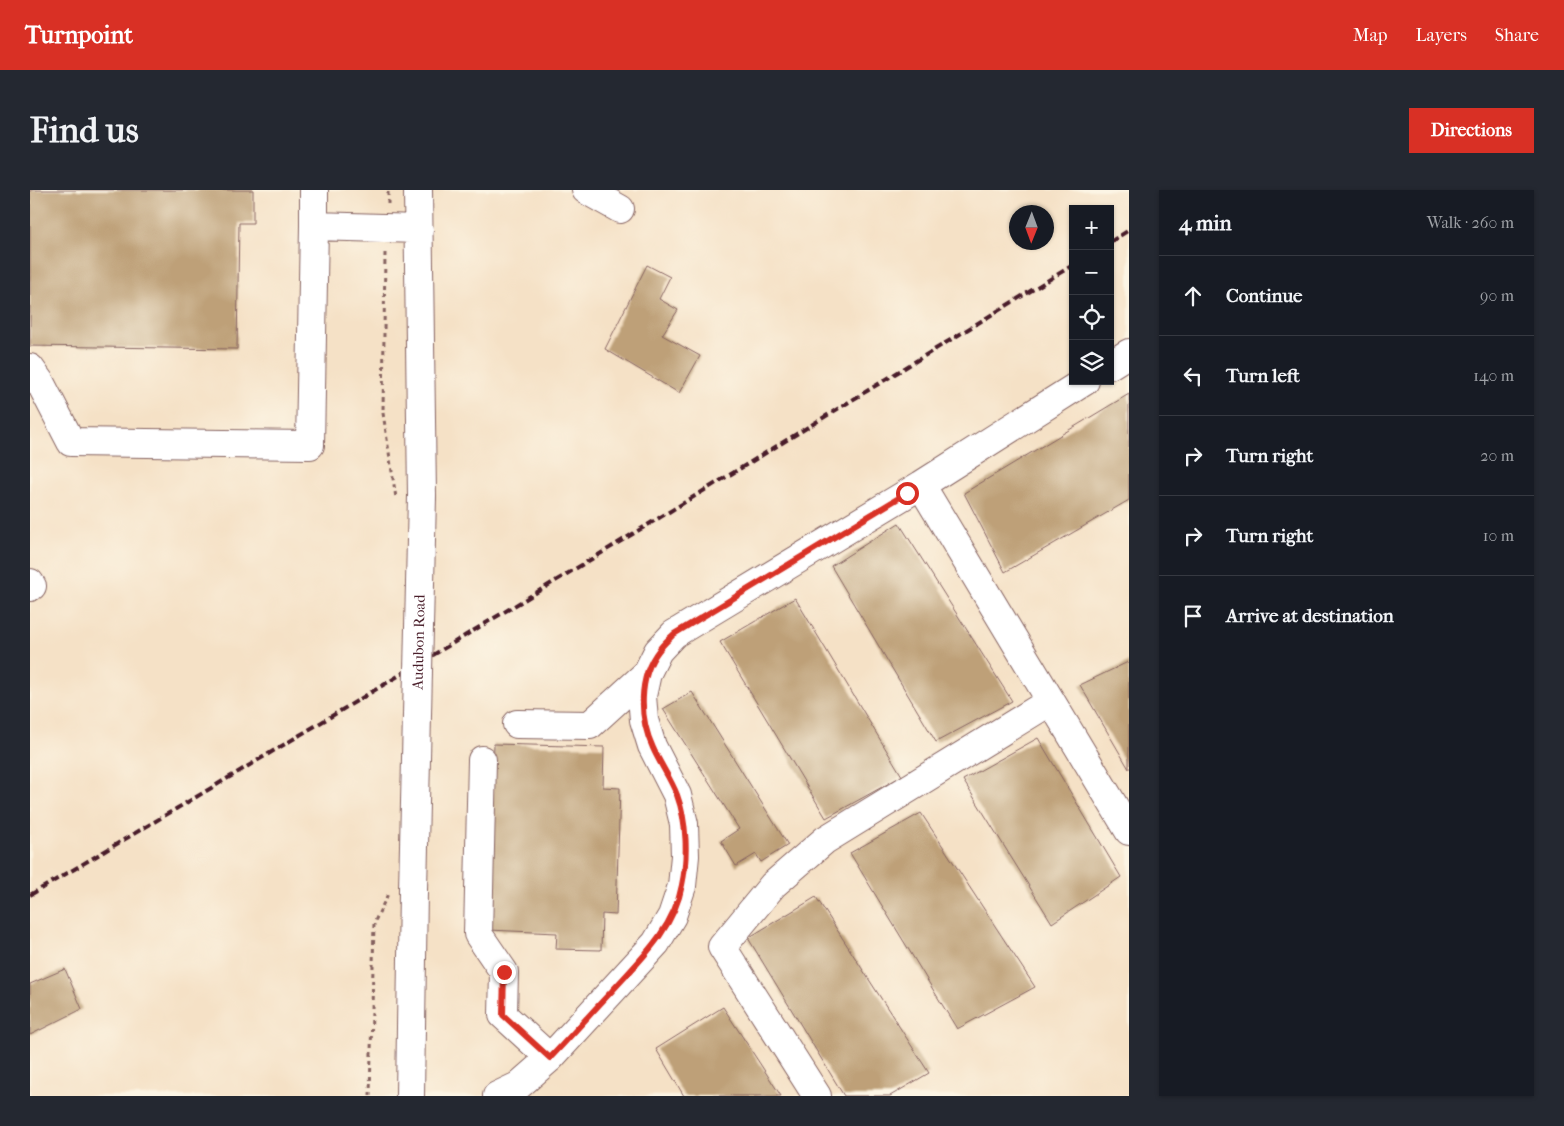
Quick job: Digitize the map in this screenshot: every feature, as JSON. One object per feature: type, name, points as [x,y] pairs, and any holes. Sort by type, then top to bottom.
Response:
[{"type":"street","points":[[30,368],[40,382],[70,442],[310,445],[314,190]]},
{"type":"street","name":"Audubon Road","points":[[410,1096],[402,890],[409,498],[419,229],[418,190]]},
{"type":"street","points":[[586,190],[620,209]]},
{"type":"street","points":[[314,226],[419,229]]},
{"type":"street","points":[[1114,362],[1129,353]]},
{"type":"street","points":[[513,1093],[550,1058],[656,943],[672,916],[682,886],[685,856],[684,824],[677,795],[652,746],[644,720],[642,696],[647,673],[658,652],[674,634],[921,485],[1079,385]]},
{"type":"street","points":[[921,485],[1129,831]]},
{"type":"street","points":[[30,583],[32,586],[30,587]]},
{"type":"street","points":[[517,724],[590,725],[647,673]]},
{"type":"street","points":[[817,1096],[722,948],[773,885],[825,840],[1050,701]]},
{"type":"street","points":[[482,760],[478,934],[504,972],[503,1015],[550,1058]]},
{"type":"path","points":[[388,190],[383,413],[409,498]]},
{"type":"path","points":[[370,1096],[374,923],[402,890]]},
{"type":"building","points":[[30,190],[253,190],[253,223],[239,223],[237,349],[30,346]]},
{"type":"building","points":[[647,265],[670,277],[659,299],[678,310],[662,335],[700,356],[679,393],[605,349]]},
{"type":"building","points":[[1129,394],[1129,500],[1005,572],[964,493]]},
{"type":"building","points":[[899,523],[1012,701],[936,742],[831,566]]},
{"type":"building","points":[[795,598],[902,776],[826,818],[720,642]]},
{"type":"building","points":[[1129,663],[1129,769],[1080,685]]},
{"type":"building","points":[[692,692],[788,845],[761,862],[756,854],[736,866],[721,841],[739,829],[663,709]]},
{"type":"building","points":[[1038,738],[1121,877],[1052,923],[963,780]]},
{"type":"building","points":[[494,744],[604,747],[603,787],[620,788],[616,915],[602,914],[601,950],[556,949],[557,933],[488,930]]},
{"type":"building","points":[[921,813],[1035,987],[957,1029],[850,853]]},
{"type":"building","points":[[816,897],[929,1073],[890,1096],[844,1096],[748,938]]},
{"type":"building","points":[[65,969],[82,1009],[30,1035],[30,984]]},
{"type":"building","points":[[723,1007],[781,1096],[684,1096],[656,1049]]},
{"type":"railway","points":[[1114,239],[1129,230]]},
{"type":"railway","points":[[30,895],[422,661],[1069,267]]},
{"type":"route","points":[[504,972],[503,1015],[550,1058],[656,943],[672,916],[682,886],[685,856],[684,824],[677,795],[652,746],[644,720],[642,696],[647,673],[658,652],[674,634],[907,493]]}]
